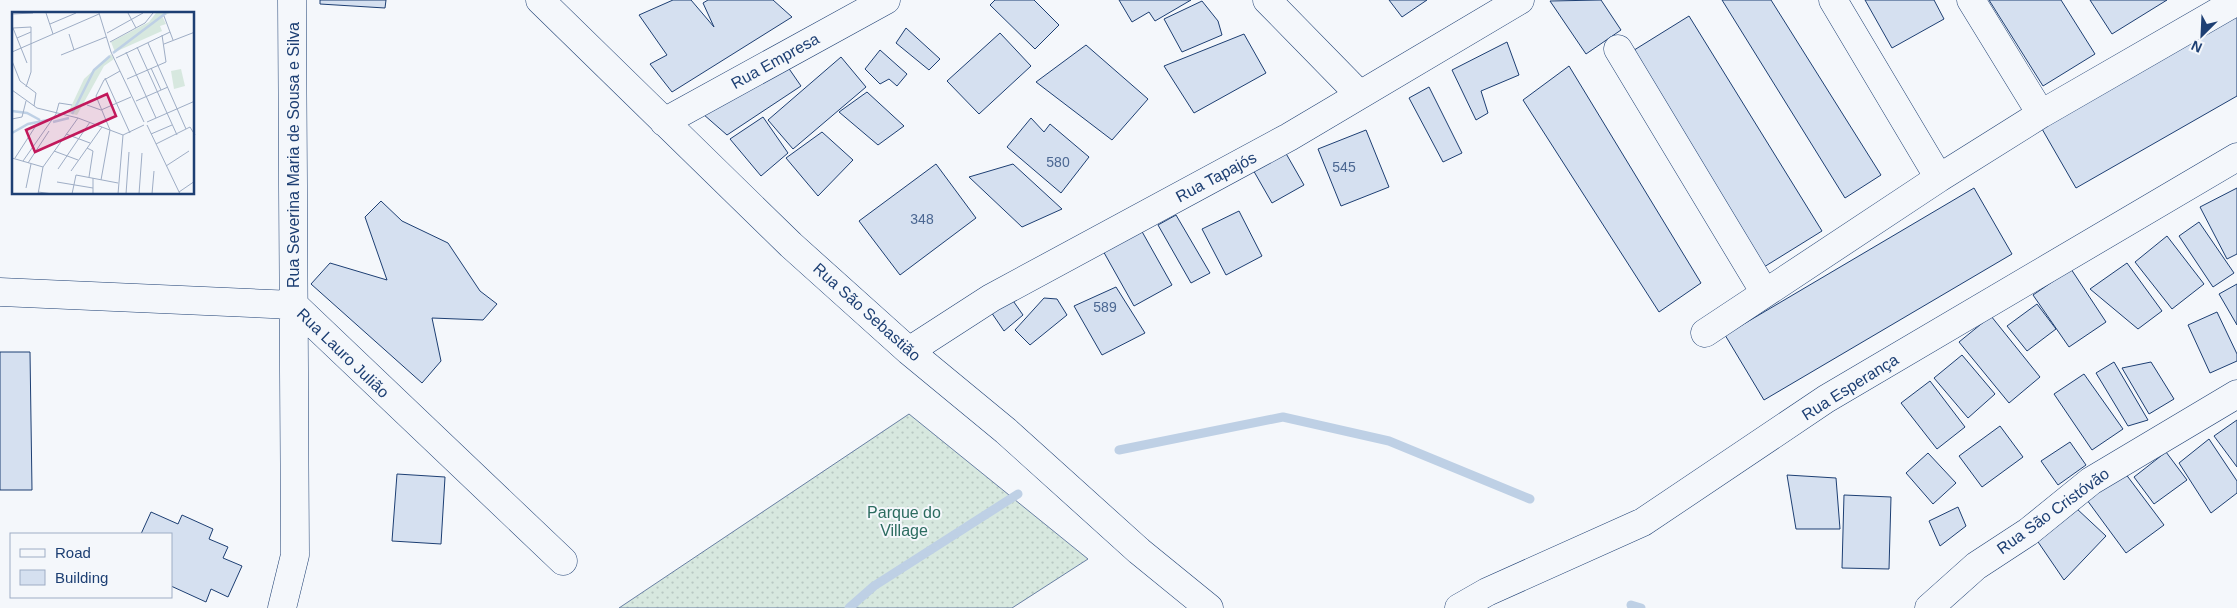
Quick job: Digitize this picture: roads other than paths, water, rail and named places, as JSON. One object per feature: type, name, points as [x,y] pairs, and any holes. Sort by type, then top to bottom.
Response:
[{"type":"street","name":"Rua Severina Maria de Sousa e Silva","points":[[282,608],[295,555],[292,0]]},
{"type":"street","name":"Rua São Sebastião","points":[[540,0],[792,245],[910,350],[1006,431],[1139,551],[1209,608]]},
{"type":"street","name":"Rua Empresa","points":[[664,122],[886,0]]},
{"type":"street","points":[[1267,0],[1359,94]]},
{"type":"street","name":"Rua Tapajós","points":[[910,350],[992,298],[1289,138],[1359,94],[1520,0]]},
{"type":"street","points":[[1833,0],[1939,178]]},
{"type":"street","points":[[1971,0],[2041,114]]},
{"type":"street","points":[[1705,333],[1845,243],[1939,178],[2204,9],[2237,1]]},
{"type":"street","points":[[1618,49],[1765,293]]},
{"type":"street","name":"Rua Esperança","points":[[1459,608],[1487,592],[1643,522],[1826,399],[2237,157]]},
{"type":"street","name":"Rua Lauro Julião","points":[[0,292],[294,306],[563,561]]},
{"type":"street","name":"Rua São Cristóvão","points":[[1929,608],[1976,566],[2028,532],[2091,480],[2237,394]]},
{"type":"waterway","points":[[1119,450],[1283,417],[1389,441],[1530,499]]},
{"type":"waterway","points":[[849,608],[874,586],[1018,494]]},
{"type":"waterway","points":[[1631,605],[1641,608]]},
{"type":"park label","name":"Parque do Village","points":[[904,521]]}]
